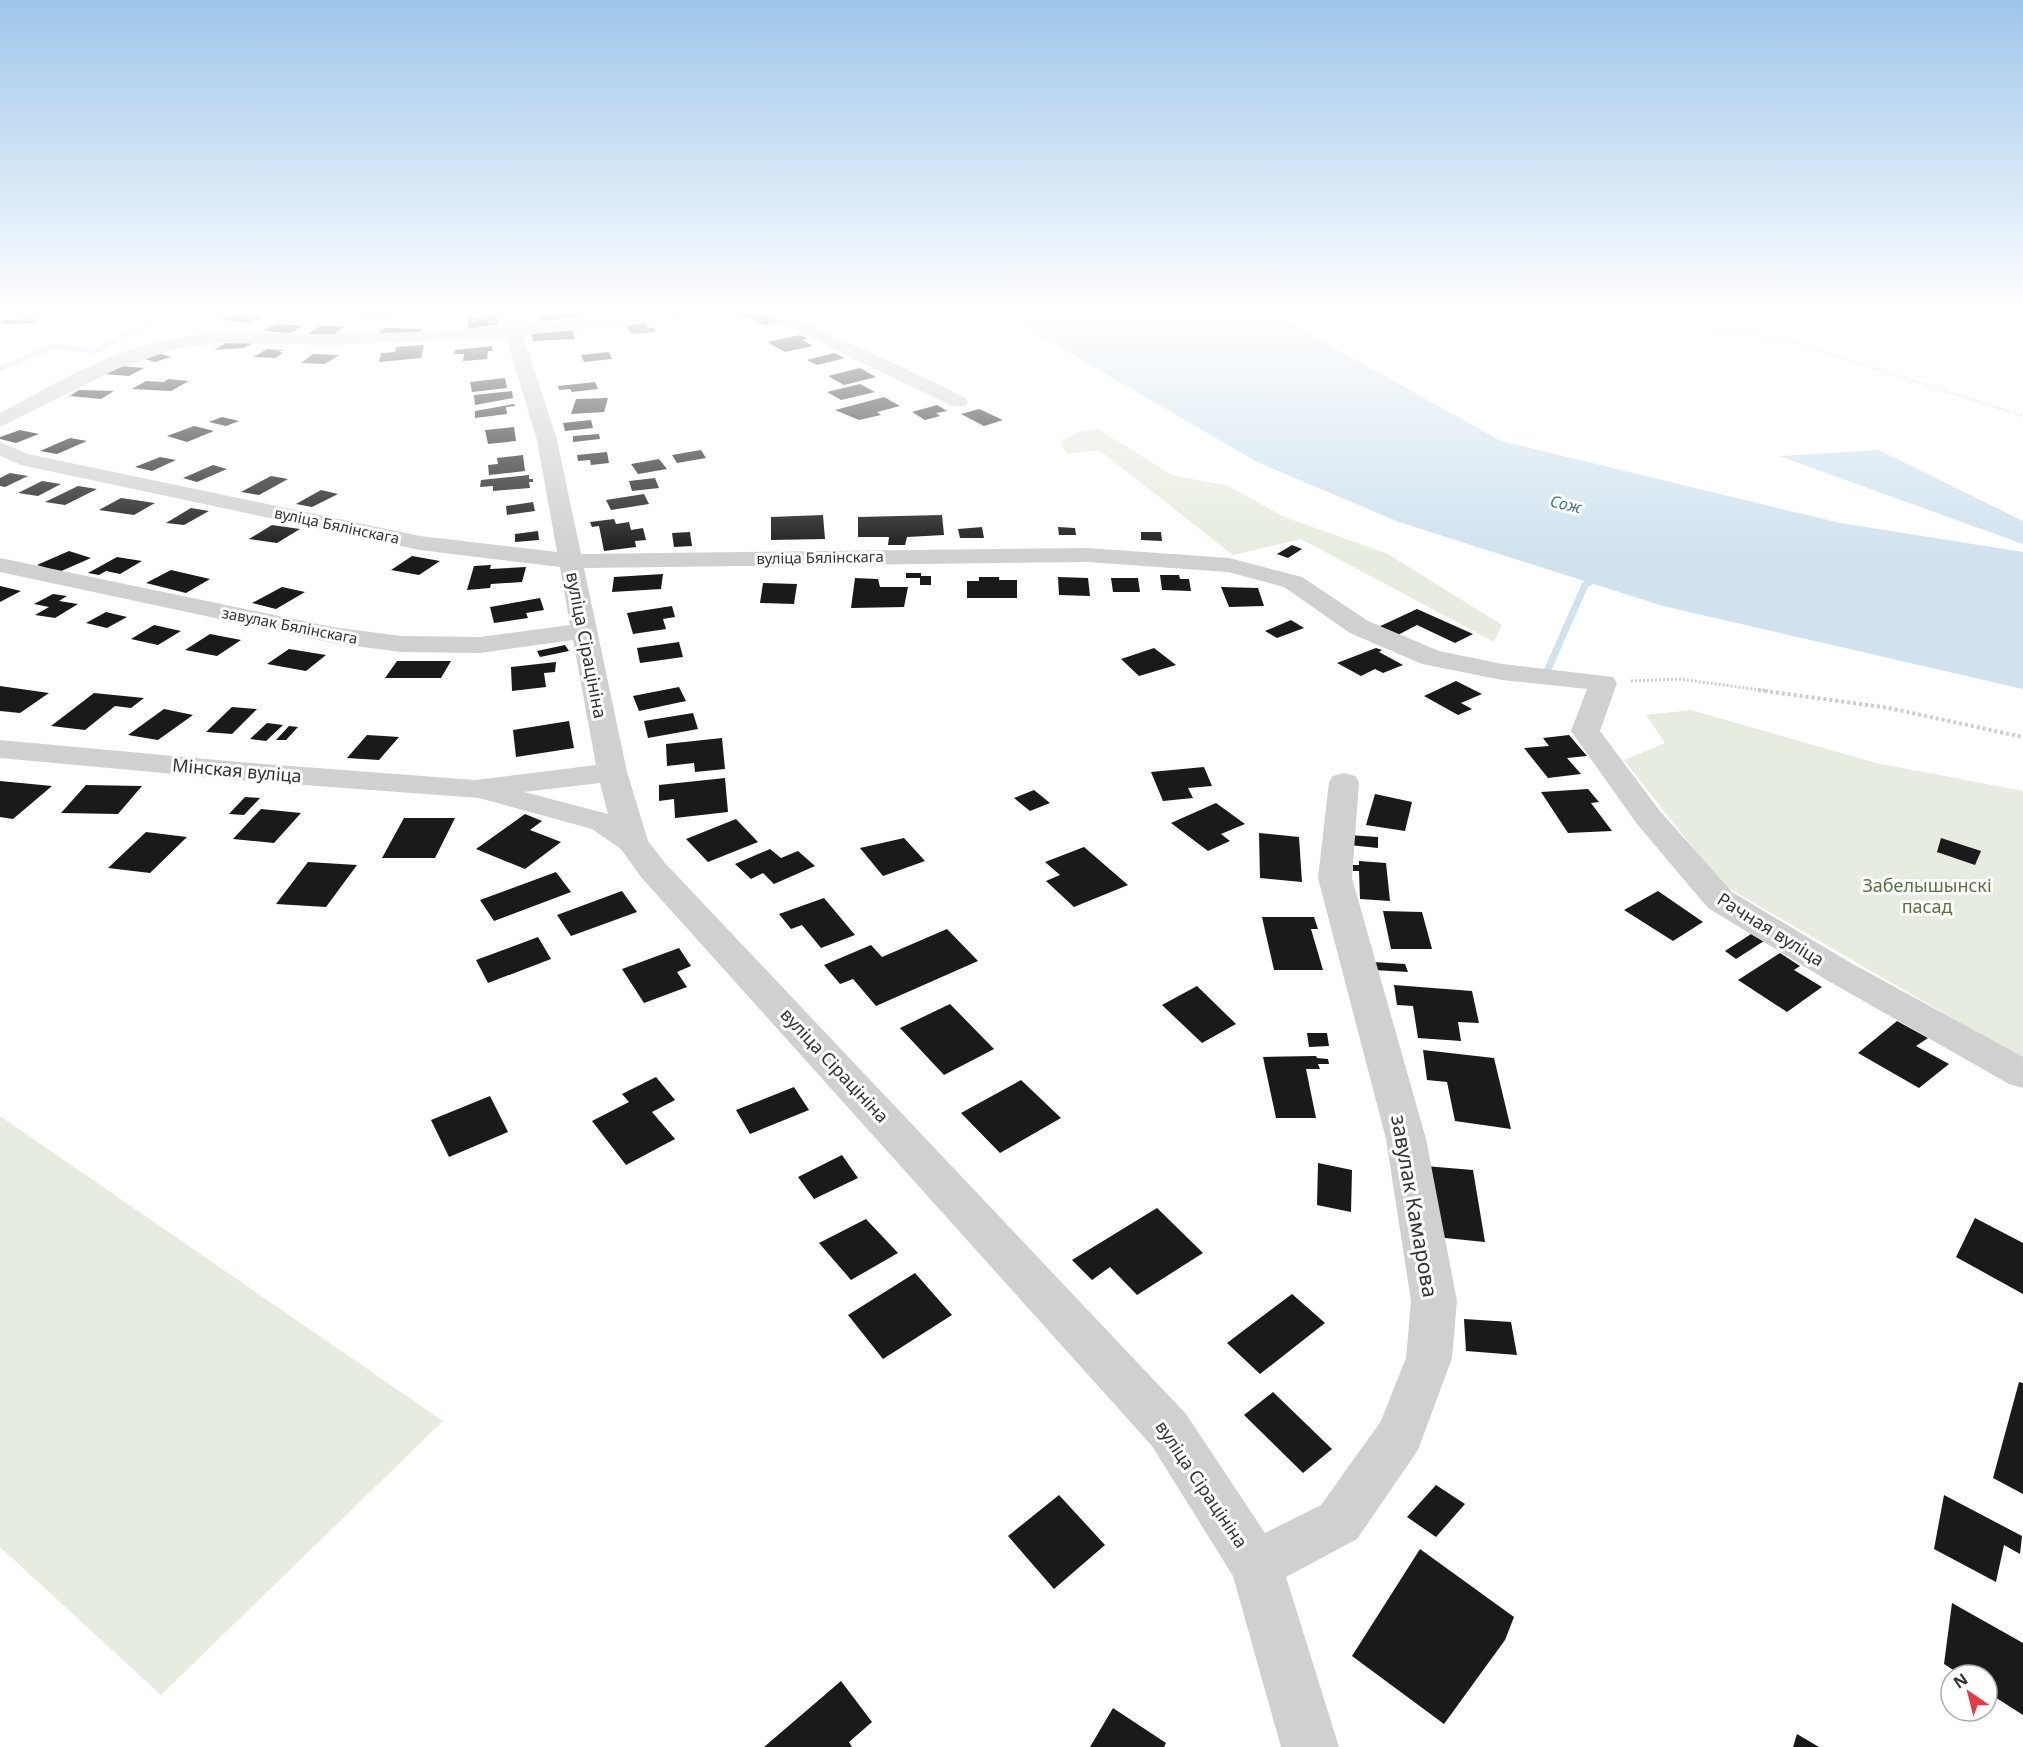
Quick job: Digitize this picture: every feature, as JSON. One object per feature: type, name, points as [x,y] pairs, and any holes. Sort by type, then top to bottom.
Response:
[{"type":"street","points":[[0,421],[50,395]]},
{"type":"street","name":"вуліца Сірацініна","points":[[534,395],[547,440],[612,772],[632,842],[653,870],[1169,1430],[1256,1565],[1310,1747]]},
{"type":"street","points":[[943,395],[958,402]]},
{"type":"street","name":"вуліца Бялінскага","points":[[7,456],[420,543],[571,561],[1087,555],[1229,565],[1293,582],[1359,627],[1390,642],[1432,657],[1502,672],[1604,683]]},
{"type":"street","name":"завулак Бялінскага","points":[[0,565],[332,635],[400,644],[480,645],[584,631]]},
{"type":"street","name":"Рачная вуліца","points":[[1604,683],[1585,731],[1648,817],[1720,900],[1838,971],[2023,1074]]},
{"type":"street","name":"Мінская вуліца","points":[[0,749],[239,771],[475,789],[603,822],[632,842]]},
{"type":"street","name":"Мінская вуліца","points":[[475,789],[612,772]]},
{"type":"street","name":"завулак Камарова","points":[[1256,1565],[1340,1522],[1401,1434],[1430,1358],[1434,1301],[1406,1139],[1335,878],[1344,782]]},
{"type":"path","points":[[1957,395],[2023,416]]},
{"type":"path","points":[[1604,683],[1679,679],[1889,708],[2023,737]]},
{"type":"green space","points":[[1098,429],[1172,475],[1229,486],[1282,516],[1388,554],[1502,625],[1494,642],[1301,539],[1233,555],[1099,450],[1067,454],[1060,442],[1080,431]]},
{"type":"green space","name":"Забелышынскі пасад","points":[[1691,710],[1876,763],[2023,791],[2023,1059],[1721,884],[1624,760],[1665,743],[1646,715]]},
{"type":"green space","points":[[0,1116],[443,1421],[161,1695],[0,1547]]},
{"type":"water","name":"Сож","points":[[1141,395],[1418,395],[1501,441],[1840,523],[2023,552],[2023,689],[1663,606],[1399,522],[1257,462]]},
{"type":"water","points":[[1879,450],[2023,521],[2023,544],[1779,456]]},
{"type":"building","points":[[72,395],[108,395],[101,399],[70,396]]},
{"type":"building","points":[[474,395],[513,395],[513,398],[475,405]]},
{"type":"building","points":[[831,395],[864,395],[841,400]]},
{"type":"building","points":[[884,397],[900,406],[877,412],[881,415],[859,420],[835,410]]},
{"type":"building","points":[[608,398],[604,412],[571,414],[576,399]]},
{"type":"building","points":[[514,404],[515,406],[506,407],[507,414],[475,418],[475,411]]},
{"type":"building","points":[[937,405],[947,411],[936,413],[940,416],[925,420],[912,412]]},
{"type":"building","points":[[979,409],[1003,420],[984,426],[961,414]]},
{"type":"building","points":[[222,417],[239,421],[226,426],[209,422]]},
{"type":"building","points":[[591,420],[593,428],[565,431],[563,423]]},
{"type":"building","points":[[194,426],[214,431],[187,442],[167,436]]},
{"type":"building","points":[[514,427],[516,441],[488,444],[485,430]]},
{"type":"building","points":[[20,430],[39,434],[16,443],[0,439],[0,437]]},
{"type":"building","points":[[599,434],[600,439],[573,442],[573,436]]},
{"type":"building","points":[[70,438],[87,441],[57,454],[40,451]]},
{"type":"building","points":[[701,450],[706,458],[677,463],[672,455]]},
{"type":"building","points":[[607,452],[609,463],[591,465],[590,460],[578,461],[577,455]]},
{"type":"building","points":[[523,455],[525,471],[489,475],[488,465],[498,464],[497,458]]},
{"type":"building","points":[[160,457],[176,460],[152,471],[135,467]]},
{"type":"building","points":[[659,459],[667,469],[638,474],[631,464]]},
{"type":"building","points":[[213,465],[227,469],[197,482],[183,478]]},
{"type":"building","points":[[10,473],[28,476],[5,487],[0,486],[0,478]]},
{"type":"building","points":[[529,475],[529,479],[533,479],[533,482],[529,482],[530,488],[493,491],[493,486],[480,487],[481,480]]},
{"type":"building","points":[[271,476],[288,479],[259,495],[241,492]]},
{"type":"building","points":[[655,478],[659,488],[632,491],[629,481]]},
{"type":"building","points":[[42,481],[61,484],[38,496],[18,493]]},
{"type":"building","points":[[78,486],[97,489],[65,505],[45,502]]},
{"type":"building","points":[[321,490],[338,494],[312,507],[296,504]]},
{"type":"building","points":[[644,494],[649,504],[611,510],[606,500]]},
{"type":"building","points":[[121,498],[155,503],[134,515],[99,510]]},
{"type":"building","points":[[533,502],[535,511],[507,515],[506,506]]},
{"type":"building","points":[[191,508],[209,511],[184,525],[166,523]]},
{"type":"building","points":[[823,515],[825,539],[771,540],[771,517]]},
{"type":"building","points":[[942,515],[944,535],[907,537],[905,545],[888,545],[889,537],[858,537],[858,517]]},
{"type":"building","points":[[614,519],[616,524],[629,522],[631,530],[643,528],[646,540],[635,541],[636,547],[604,551],[599,526],[592,527],[590,522]]},
{"type":"building","points":[[272,525],[300,529],[277,543],[249,539]]},
{"type":"building","points":[[982,527],[984,538],[960,538],[958,529]]},
{"type":"building","points":[[1058,527],[1075,528],[1076,535],[1059,535]]},
{"type":"building","points":[[538,531],[539,540],[515,542],[515,534]]},
{"type":"building","points":[[690,532],[692,546],[674,547],[672,533]]},
{"type":"building","points":[[1141,532],[1161,532],[1162,541],[1141,540]]},
{"type":"building","points":[[1292,545],[1302,549],[1288,558],[1277,554]]},
{"type":"building","points":[[69,551],[91,558],[59,572],[37,565]]},
{"type":"building","points":[[412,556],[440,561],[419,575],[391,570]]},
{"type":"building","points":[[117,557],[142,561],[120,574],[106,571],[99,575],[88,573]]},
{"type":"building","points":[[491,565],[490,569],[526,567],[522,582],[491,584],[490,588],[467,590],[474,566]]},
{"type":"building","points":[[171,570],[210,579],[186,593],[146,583]]},
{"type":"building","points":[[906,573],[931,576],[931,585],[920,585],[920,578],[906,578]]},
{"type":"building","points":[[663,574],[661,589],[612,592],[614,577]]},
{"type":"building","points":[[1160,575],[1179,575],[1180,579],[1189,579],[1191,591],[1162,590]]},
{"type":"building","points":[[979,577],[1017,580],[1017,598],[967,598],[967,581],[979,581]]},
{"type":"building","points":[[1058,577],[1088,578],[1090,596],[1059,595]]},
{"type":"building","points":[[855,578],[878,579],[880,587],[908,587],[904,607],[851,608]]},
{"type":"building","points":[[1111,578],[1138,578],[1140,592],[1113,592]]},
{"type":"building","points":[[763,583],[797,584],[794,604],[760,603]]},
{"type":"building","points":[[0,586],[21,591],[0,602]]},
{"type":"building","points":[[282,587],[305,592],[276,609],[252,603]]},
{"type":"building","points":[[1221,587],[1258,588],[1264,606],[1229,607]]},
{"type":"building","points":[[53,594],[67,596],[59,601],[78,604],[55,618],[35,615],[49,607],[34,604]]},
{"type":"building","points":[[540,598],[544,610],[526,613],[528,618],[494,623],[490,607]]},
{"type":"building","points":[[672,606],[675,617],[663,619],[666,629],[633,634],[627,613]]},
{"type":"building","points":[[1417,609],[1473,634],[1455,643],[1417,625],[1394,637],[1374,629]]},
{"type":"building","points":[[106,612],[127,617],[107,628],[86,623]]},
{"type":"building","points":[[1291,620],[1304,628],[1277,638],[1265,631]]},
{"type":"building","points":[[154,625],[181,631],[158,645],[131,639]]},
{"type":"building","points":[[210,634],[241,640],[217,656],[185,650]]},
{"type":"building","points":[[679,642],[683,657],[640,663],[637,648]]},
{"type":"building","points":[[565,645],[569,651],[540,657],[537,651]]},
{"type":"building","points":[[1154,648],[1176,665],[1139,676],[1121,659]]},
{"type":"building","points":[[1376,648],[1403,665],[1383,673],[1375,669],[1361,676],[1337,663]]},
{"type":"building","points":[[289,649],[326,655],[306,671],[267,664]]},
{"type":"building","points":[[397,661],[451,661],[441,678],[385,678]]},
{"type":"building","points":[[556,662],[555,672],[544,673],[546,687],[512,691],[511,667]]},
{"type":"building","points":[[1456,681],[1482,694],[1461,703],[1472,709],[1458,715],[1424,696]]},
{"type":"building","points":[[0,686],[49,693],[20,713],[0,711]]},
{"type":"building","points":[[679,687],[686,701],[639,711],[633,696]]},
{"type":"building","points":[[94,693],[144,698],[131,708],[115,706],[85,730],[51,726]]},
{"type":"building","points":[[232,707],[257,709],[232,734],[206,732]]},
{"type":"building","points":[[164,709],[193,715],[158,740],[128,735]]},
{"type":"building","points":[[693,713],[698,729],[648,738],[644,721]]},
{"type":"building","points":[[569,721],[574,748],[516,757],[513,730]]},
{"type":"building","points":[[267,723],[283,725],[266,741],[250,739]]},
{"type":"building","points":[[289,726],[298,727],[286,740],[276,740]]},
{"type":"building","points":[[367,735],[399,737],[379,760],[347,758]]},
{"type":"building","points":[[1569,735],[1587,756],[1567,758],[1581,774],[1548,778],[1524,748],[1549,746],[1543,738]]},
{"type":"building","points":[[722,738],[725,769],[695,772],[694,763],[667,766],[666,744]]},
{"type":"building","points":[[1204,767],[1212,786],[1188,788],[1193,798],[1163,801],[1151,772]]},
{"type":"building","points":[[725,778],[728,812],[675,818],[674,799],[659,801],[659,785]]},
{"type":"building","points":[[0,781],[52,786],[13,819],[0,817]]},
{"type":"building","points":[[86,785],[142,786],[118,814],[61,813]]},
{"type":"building","points":[[1588,789],[1599,802],[1591,803],[1612,831],[1568,833],[1541,792]]},
{"type":"building","points":[[1034,790],[1050,803],[1030,811],[1014,798]]},
{"type":"building","points":[[1375,794],[1412,802],[1405,831],[1366,825]]},
{"type":"building","points":[[245,797],[260,798],[244,815],[229,814]]},
{"type":"building","points":[[1216,803],[1245,824],[1221,834],[1230,841],[1208,851],[1171,823]]},
{"type":"building","points":[[261,809],[301,813],[274,843],[233,839]]},
{"type":"building","points":[[525,814],[542,821],[530,830],[561,842],[525,869],[476,849]]},
{"type":"building","points":[[404,818],[455,818],[435,858],[382,858]]},
{"type":"building","points":[[736,819],[758,842],[708,862],[686,839]]},
{"type":"building","points":[[146,832],[187,837],[150,873],[108,868]]},
{"type":"building","points":[[1259,833],[1299,837],[1302,882],[1260,878]]},
{"type":"building","points":[[1348,835],[1378,837],[1378,848],[1349,845]]},
{"type":"building","points":[[904,838],[925,861],[883,876],[860,848]]},
{"type":"building","points":[[1941,838],[1981,851],[1975,865],[1937,852]]},
{"type":"building","points":[[1084,847],[1128,885],[1074,907],[1046,881],[1060,875],[1045,862]]},
{"type":"building","points":[[770,849],[781,858],[798,851],[815,866],[774,884],[763,873],[751,879],[735,864]]},
{"type":"building","points":[[1359,861],[1386,863],[1390,901],[1360,899],[1359,871],[1353,871],[1353,865],[1359,865]]},
{"type":"building","points":[[308,862],[357,865],[326,907],[276,904]]},
{"type":"building","points":[[556,872],[571,892],[494,921],[480,900]]},
{"type":"building","points":[[622,891],[637,912],[571,936],[557,915]]},
{"type":"building","points":[[1658,891],[1703,922],[1673,941],[1624,910]]},
{"type":"building","points":[[824,898],[855,935],[821,948],[802,925],[791,929],[779,914]]},
{"type":"building","points":[[1383,911],[1422,912],[1432,949],[1391,949]]},
{"type":"building","points":[[1262,917],[1314,917],[1318,929],[1311,929],[1323,970],[1274,970]]},
{"type":"building","points":[[947,929],[978,961],[876,1006],[853,979],[840,984],[824,965],[871,945],[882,957]]},
{"type":"building","points":[[1751,934],[1764,941],[1736,959],[1725,951]]},
{"type":"building","points":[[538,937],[551,959],[488,983],[476,960]]},
{"type":"building","points":[[679,948],[691,966],[677,972],[687,987],[644,1003],[622,969]]},
{"type":"building","points":[[1780,953],[1800,966],[1794,970],[1822,987],[1787,1012],[1738,980]]},
{"type":"building","points":[[1373,962],[1405,964],[1408,972],[1373,970]]},
{"type":"building","points":[[1394,985],[1472,991],[1479,1023],[1458,1022],[1461,1041],[1418,1038],[1413,1006],[1397,1005]]},
{"type":"building","points":[[1197,986],[1236,1024],[1202,1043],[1162,1005]]},
{"type":"building","points":[[950,1004],[994,1049],[944,1075],[900,1028]]},
{"type":"building","points":[[1897,1021],[1928,1038],[1916,1046],[1949,1064],[1919,1088],[1858,1053]]},
{"type":"building","points":[[1307,1033],[1327,1033],[1329,1046],[1309,1047]]},
{"type":"building","points":[[1423,1050],[1494,1058],[1511,1129],[1455,1121],[1447,1082],[1427,1080]]},
{"type":"building","points":[[1316,1056],[1328,1059],[1329,1064],[1318,1064],[1320,1069],[1306,1069],[1316,1118],[1276,1118],[1263,1057]]},
{"type":"building","points":[[656,1077],[675,1100],[652,1112],[675,1139],[626,1165],[592,1121],[629,1102],[622,1094]]},
{"type":"building","points":[[1021,1080],[1061,1118],[1000,1153],[961,1113]]},
{"type":"building","points":[[794,1087],[809,1110],[750,1134],[736,1110]]},
{"type":"building","points":[[490,1096],[508,1132],[449,1157],[431,1120]]},
{"type":"building","points":[[842,1155],[858,1178],[814,1199],[798,1177]]},
{"type":"building","points":[[1318,1163],[1352,1170],[1351,1212],[1317,1205]]},
{"type":"building","points":[[1425,1166],[1473,1170],[1485,1242],[1435,1237]]},
{"type":"building","points":[[1157,1208],[1203,1253],[1137,1295],[1110,1267],[1092,1280],[1072,1260]]},
{"type":"building","points":[[1975,1218],[2023,1243],[2023,1294],[1956,1257]]},
{"type":"building","points":[[866,1219],[898,1253],[851,1280],[819,1243]]},
{"type":"building","points":[[915,1273],[952,1315],[883,1359],[848,1315]]},
{"type":"building","points":[[1292,1294],[1325,1323],[1260,1374],[1227,1343]]},
{"type":"building","points":[[1464,1319],[1511,1322],[1517,1355],[1466,1351]]},
{"type":"building","points":[[2019,1382],[2023,1383],[2023,1494],[1993,1478]]},
{"type":"building","points":[[1273,1392],[1332,1449],[1303,1473],[1244,1415]]},
{"type":"building","points":[[1436,1485],[1465,1504],[1436,1537],[1407,1517]]},
{"type":"building","points":[[1059,1495],[1105,1545],[1054,1589],[1008,1536]]},
{"type":"building","points":[[1944,1495],[2022,1536],[2020,1554],[2004,1545],[1996,1582],[1934,1549]]},
{"type":"building","points":[[1420,1549],[1514,1617],[1505,1640],[1444,1724],[1352,1656]]},
{"type":"building","points":[[1952,1603],[2023,1643],[2023,1715],[1999,1700],[1999,1663],[1944,1663]]},
{"type":"building","points":[[841,1681],[872,1722],[849,1742],[852,1747],[764,1747]]},
{"type":"building","points":[[1113,1708],[1166,1743],[1164,1747],[1090,1747]]},
{"type":"building","points":[[1797,1734],[1819,1747],[1793,1747]]},
{"type":"waterway","points":[[1548,669],[1585,585],[1599,576]]}]
